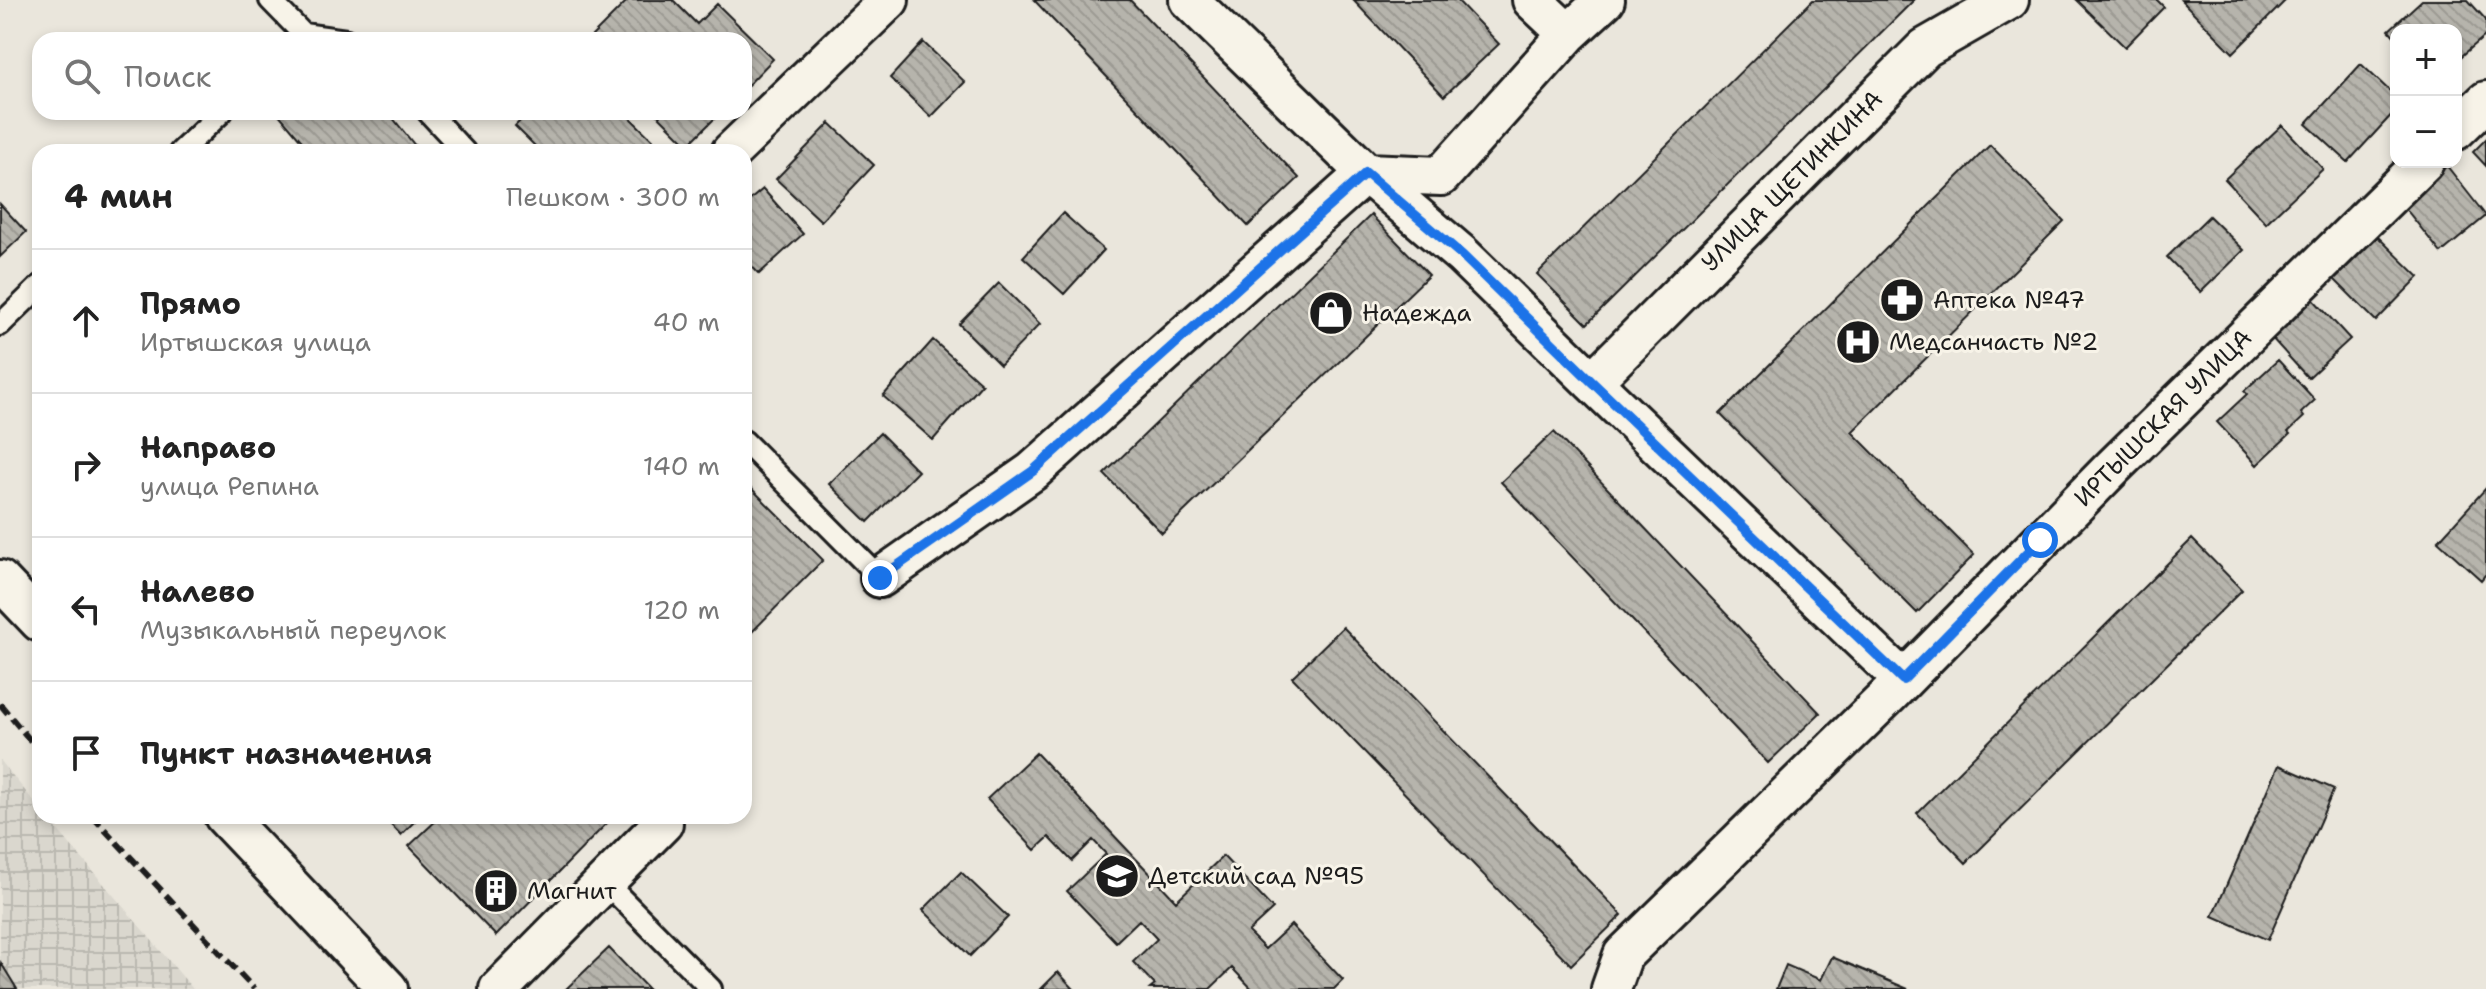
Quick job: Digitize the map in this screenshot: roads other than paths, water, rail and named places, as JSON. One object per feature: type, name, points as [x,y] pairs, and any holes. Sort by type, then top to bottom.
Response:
[{"type":"street","points":[[739,144],[889,0]]},
{"type":"street","points":[[1189,0],[1366,173],[1462,255],[1903,680]]},
{"type":"street","points":[[1532,0],[1568,34]]},
{"type":"street","points":[[880,578],[1033,471],[1366,173],[1441,176],[1568,34],[1605,0]]},
{"type":"street","name":"УЛИЦА ЩЕТИНКИНА","points":[[1592,382],[1925,48],[2009,0]]},
{"type":"street","points":[[2462,124],[2486,101]]},
{"type":"street","name":"ИРТЫШСКАЯ УЛИЦА","points":[[1611,989],[1623,955],[2418,168]]},
{"type":"street","points":[[0,580],[32,614]]},
{"type":"street","points":[[232,824],[388,989]]},
{"type":"street","points":[[499,989],[605,882],[655,824]]},
{"type":"lane","points":[[270,0],[296,32]]},
{"type":"lane","points":[[188,144],[214,120]]},
{"type":"lane","points":[[435,120],[458,144]]},
{"type":"lane","points":[[0,325],[32,294]]},
{"type":"lane","points":[[752,449],[880,578]]},
{"type":"lane","points":[[605,882],[711,989]]},
{"type":"railway","points":[[0,704],[32,742]]},
{"type":"railway","points":[[99,824],[254,989]]},
{"type":"place","name":"Аптека №47","points":[[1902,300]]},
{"type":"place","name":"Надежда","points":[[1331,313]]},
{"type":"place","name":"Медсанчасть №2","points":[[1858,342]]},
{"type":"place","name":"Детский сад №95","points":[[1117,876]]},
{"type":"place","name":"Магнит","points":[[496,891]]}]
